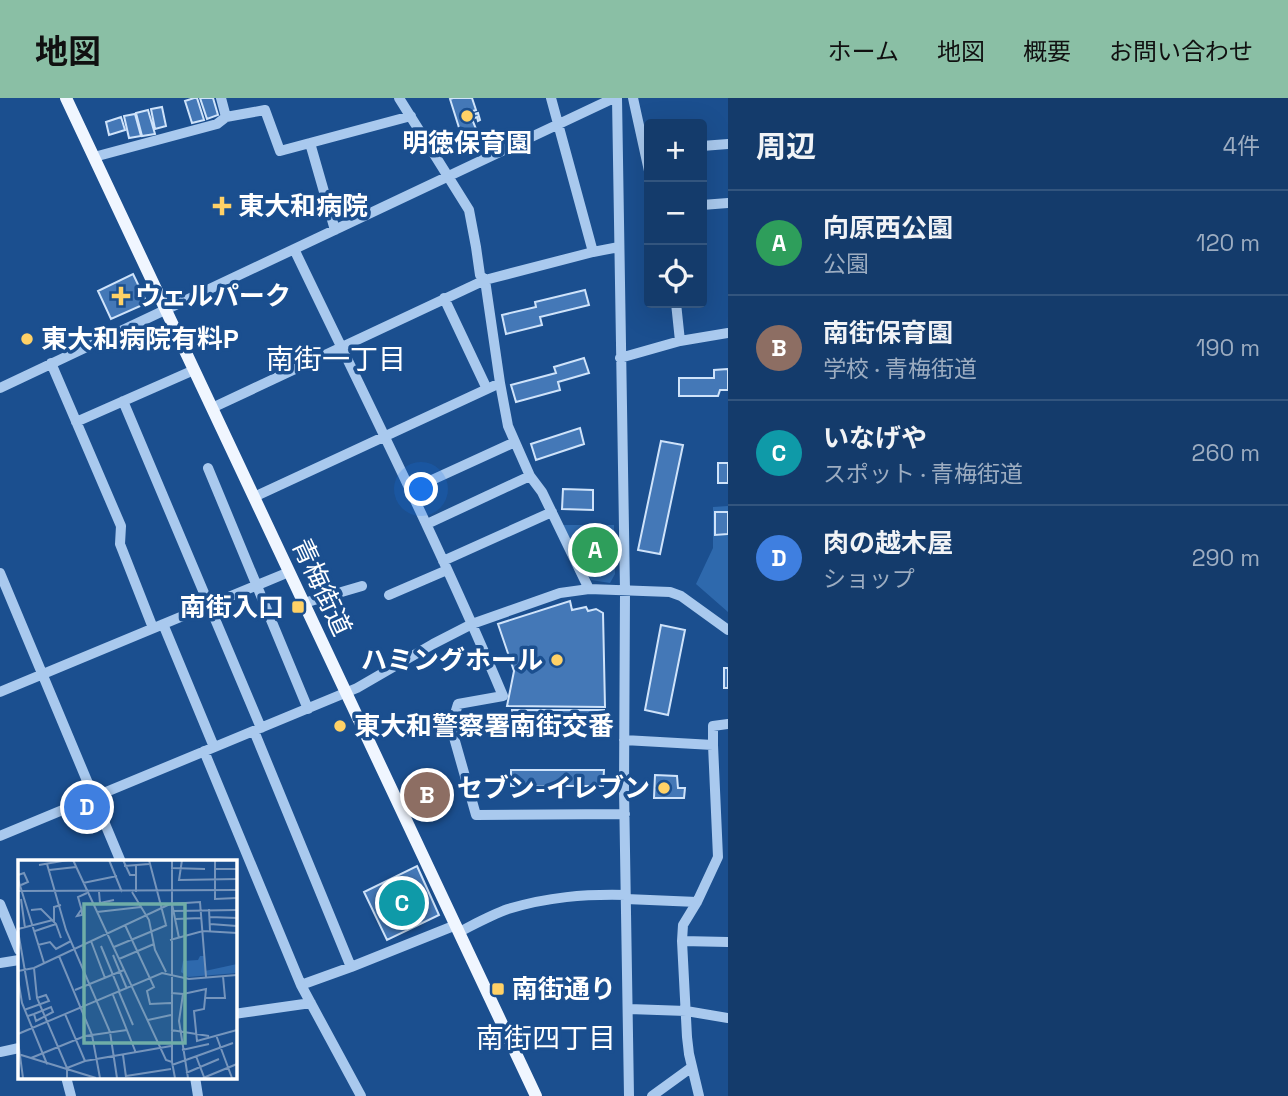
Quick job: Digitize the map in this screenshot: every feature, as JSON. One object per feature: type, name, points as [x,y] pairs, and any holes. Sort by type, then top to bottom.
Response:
[{"type":"main road","name":"青梅街道","points":[[66,98],[536,1096]]},
{"type":"street","points":[[221,98],[226,117]]},
{"type":"street","points":[[399,98],[469,210],[480,275],[485,280],[508,426],[530,476],[542,492],[589,589]]},
{"type":"street","points":[[551,98],[593,252]]},
{"type":"street","points":[[0,388],[615,98],[625,591],[624,740],[629,1096]]},
{"type":"street","points":[[633,98],[644,139]]},
{"type":"street","points":[[93,157],[217,124],[226,117],[265,110],[279,152],[411,116]]},
{"type":"street","points":[[310,143],[335,230]]},
{"type":"street","points":[[707,146],[728,144]]},
{"type":"street","points":[[707,205],[728,203]]},
{"type":"street","points":[[212,408],[485,280],[619,247]]},
{"type":"street","points":[[294,249],[427,524],[503,696],[458,704],[450,727],[476,815],[625,814]]},
{"type":"street","points":[[444,298],[487,388]]},
{"type":"street","points":[[677,308],[680,341]]},
{"type":"street","points":[[620,358],[680,341],[728,333]]},
{"type":"street","points":[[51,363],[121,526],[120,544],[158,626],[209,749],[301,985],[361,1096]]},
{"type":"street","points":[[76,422],[194,370]]},
{"type":"street","points":[[254,497],[500,383]]},
{"type":"street","points":[[124,401],[209,605],[351,967]]},
{"type":"street","points":[[410,490],[515,442]]},
{"type":"street","points":[[208,468],[308,709]]},
{"type":"street","points":[[427,524],[530,476]]},
{"type":"street","points":[[389,595],[552,512]]},
{"type":"street","points":[[0,692],[289,572]]},
{"type":"street","points":[[0,573],[120,860]]},
{"type":"street","points":[[304,603],[362,586]]},
{"type":"street","points":[[0,836],[346,693],[472,624],[561,593],[589,589],[670,592],[681,596],[728,630]]},
{"type":"street","points":[[0,606],[12,601]]},
{"type":"street","points":[[699,1096],[687,1037],[683,925],[718,857],[713,726],[728,724]]},
{"type":"street","points":[[624,740],[713,745]]},
{"type":"street","points":[[301,985],[507,910],[546,900],[572,895],[697,902]]},
{"type":"street","points":[[0,904],[18,948]]},
{"type":"street","points":[[682,941],[728,942]]},
{"type":"street","points":[[0,963],[18,960]]},
{"type":"street","points":[[236,1014],[311,1003]]},
{"type":"street","points":[[629,1009],[686,1011],[728,1018]]},
{"type":"street","points":[[0,1052],[18,1048]]},
{"type":"street","points":[[652,1096],[692,1067]]},
{"type":"street","points":[[67,1079],[71,1096]]},
{"type":"shaded area","points":[[728,506],[728,612],[696,584],[713,548],[713,507]]},
{"type":"shaded area","points":[[563,525],[614,525],[615,574],[610,583],[591,580]]},
{"type":"building","points":[[197,98],[204,120],[192,123],[185,101]]},
{"type":"building","points":[[200,98],[213,98],[218,115],[207,119]]},
{"type":"building","name":"明徳保育園","points":[[472,98],[476,110],[470,112],[471,115],[478,113],[480,120],[478,121],[477,117],[472,119],[476,129],[461,134],[450,99]]},
{"type":"building","points":[[162,107],[166,126],[155,129],[151,109]]},
{"type":"building","points":[[148,110],[155,134],[142,136],[136,113]]},
{"type":"building","points":[[135,114],[141,136],[129,138],[124,116]]},
{"type":"building","points":[[121,117],[125,130],[109,135],[106,122]]},
{"type":"building","points":[[133,274],[147,303],[111,319],[98,291]]},
{"type":"building","points":[[585,290],[589,305],[540,317],[542,325],[506,334],[502,315],[536,307],[535,302]]},
{"type":"building","points":[[584,358],[589,373],[558,382],[560,390],[516,402],[511,385],[556,373],[554,367]]},
{"type":"building","points":[[728,369],[728,390],[720,390],[718,396],[679,396],[679,378],[714,378],[714,370]]},
{"type":"building","points":[[580,428],[584,444],[536,460],[531,444]]},
{"type":"building","points":[[661,441],[683,445],[660,554],[638,550]]},
{"type":"building","points":[[718,463],[728,463],[728,483],[718,483]]},
{"type":"building","points":[[563,489],[593,490],[593,510],[562,509]]},
{"type":"building","points":[[715,512],[728,512],[728,534],[715,535]]},
{"type":"building","name":"ハミングホール","points":[[570,601],[572,610],[586,607],[588,611],[596,609],[603,613],[605,707],[507,706],[514,671],[498,624]]},
{"type":"building","points":[[661,625],[685,630],[668,715],[645,710]]},
{"type":"building","points":[[724,668],[728,668],[728,688],[724,688]]},
{"type":"building","points":[[512,710],[604,710],[604,728],[512,728]]},
{"type":"building","points":[[511,770],[604,770],[603,786],[511,786]]},
{"type":"building","points":[[655,775],[677,776],[678,788],[685,788],[684,798],[654,798]]},
{"type":"building","points":[[417,866],[439,915],[387,940],[364,892]]},
{"type":"place","name":"明徳保育園","points":[[467,116]]},
{"type":"place","name":"東大和病院","points":[[222,206]]},
{"type":"place","name":"ウェルパーク","points":[[121,296]]},
{"type":"place","name":"東大和病院有料P","points":[[27,339]]},
{"type":"place","name":"向原西公園","points":[[595,550]]},
{"type":"place","name":"南街入口","points":[[298,607]]},
{"type":"place","name":"ハミングホール","points":[[557,660]]},
{"type":"place","name":"東大和警察署南街交番","points":[[340,726]]},
{"type":"place","name":"セブン-イレブン","points":[[664,788]]},
{"type":"place","name":"南街保育園","points":[[427,795]]},
{"type":"place","name":"肉の越木屋","points":[[87,807]]},
{"type":"place","name":"いなげや","points":[[402,903]]},
{"type":"place","name":"南街通り","points":[[498,989]]},
{"type":"district","name":"南街一丁目","points":[[336,359]]},
{"type":"district","name":"南街四丁目","points":[[546,1038]]}]
